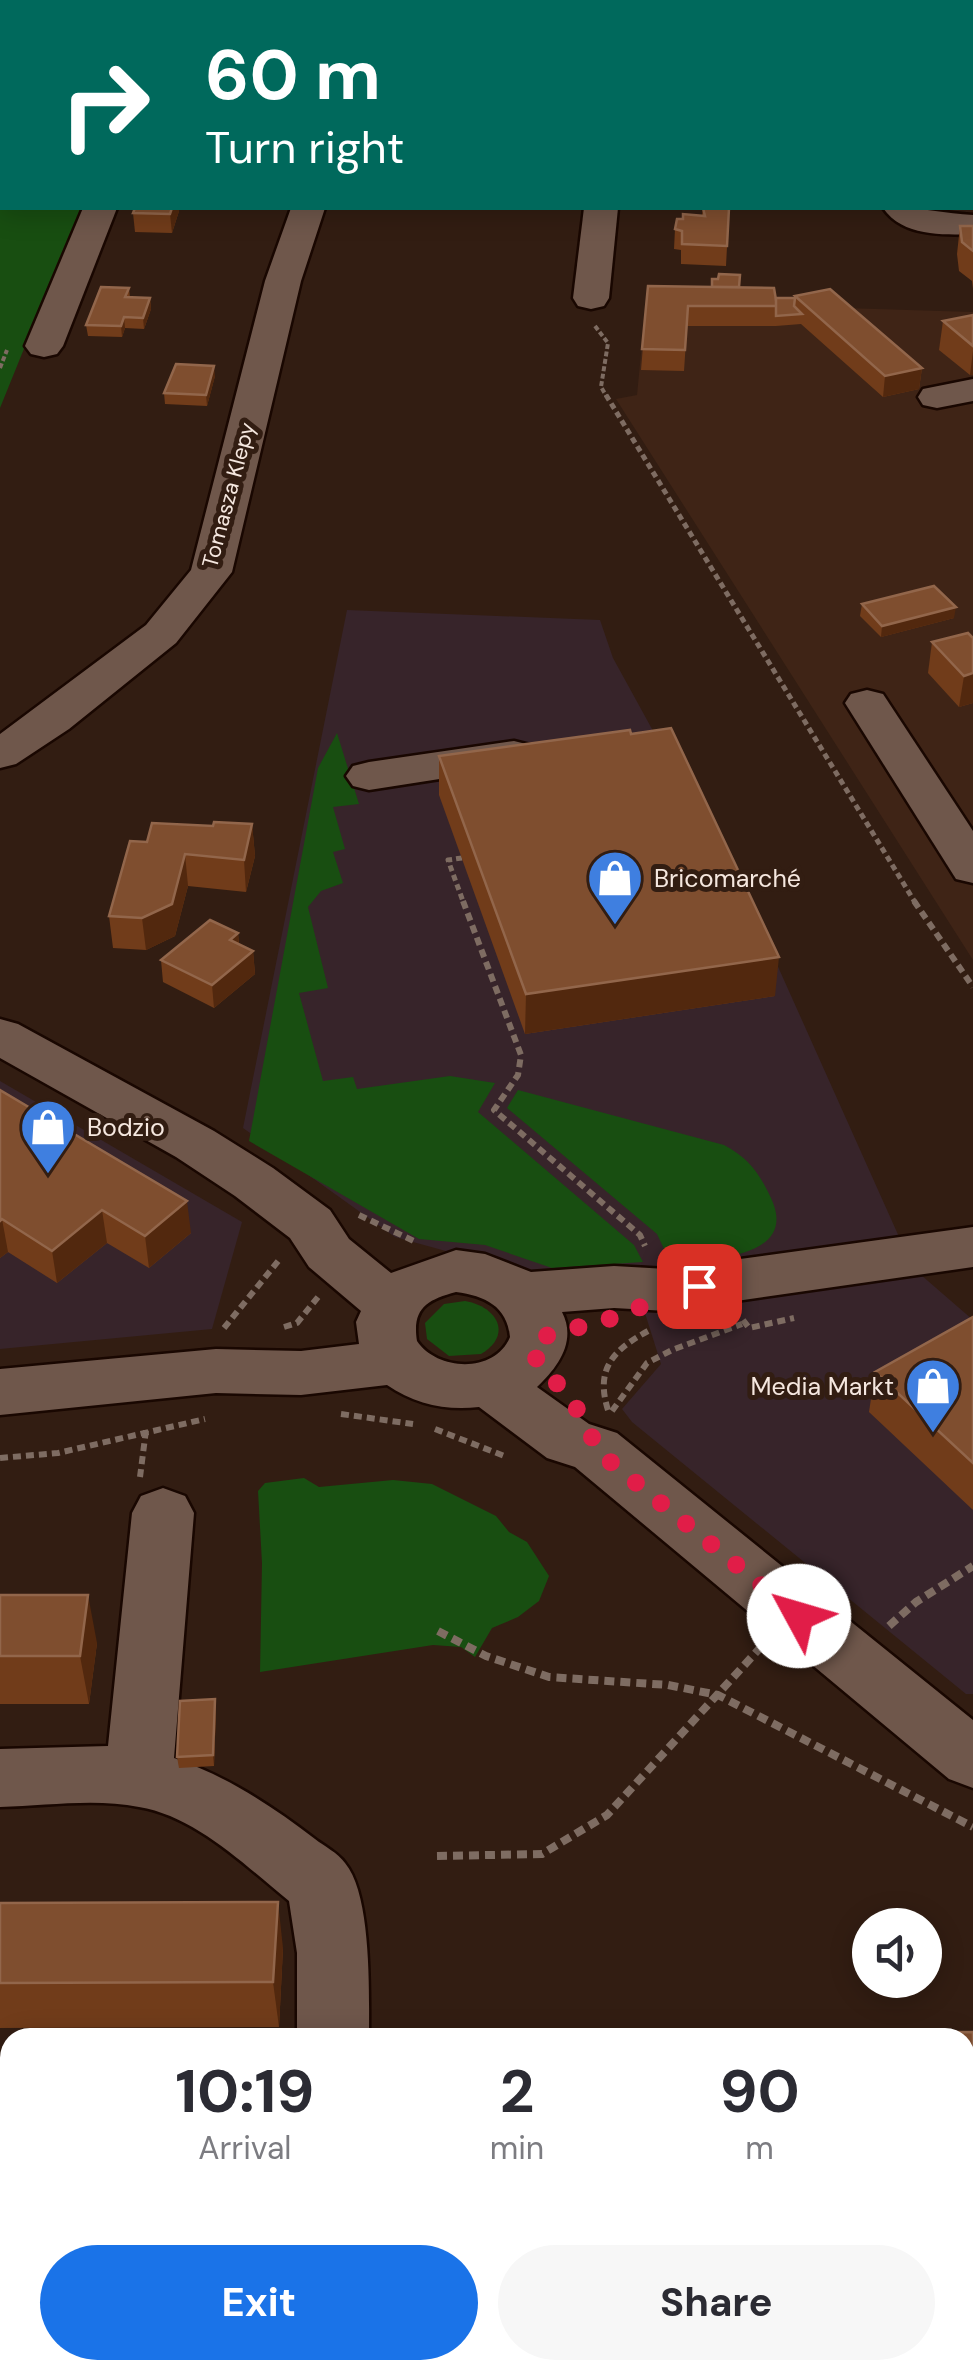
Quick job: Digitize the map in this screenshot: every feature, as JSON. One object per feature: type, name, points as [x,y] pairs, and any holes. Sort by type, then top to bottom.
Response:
[{"type":"street","points":[[44,346],[99,210]]},
{"type":"street","name":"Tomasza Klepy","points":[[0,754],[53,719],[161,634],[211,572],[283,281],[307,210]]},
{"type":"street","points":[[590,298],[601,210]]},
{"type":"street","points":[[904,212],[927,222],[973,225]]},
{"type":"street","points":[[867,702],[973,868]]},
{"type":"street","points":[[369,776],[546,750]]},
{"type":"street","points":[[0,1036],[195,1144],[299,1236],[329,1254],[431,1382],[460,1387],[521,1342],[631,1313],[666,1290],[973,1247]]},
{"type":"street","points":[[299,1236],[352,1234],[441,1273]]},
{"type":"street","points":[[0,1392],[215,1356],[300,1374],[391,1328],[411,1284],[441,1273],[487,1274],[568,1442],[596,1450],[973,1759]]},
{"type":"street","points":[[139,1776],[164,1513]]},
{"type":"street","points":[[0,1778],[139,1776],[177,1789],[250,1828],[321,1885],[334,1953],[333,2028]]},
{"type":"path","points":[[590,298],[588,317],[608,342],[602,388],[925,918],[973,987]]},
{"type":"path","points":[[215,1356],[299,1236]]},
{"type":"path","points":[[877,1638],[916,1602],[973,1566]]},
{"type":"path","points":[[438,1630],[486,1656],[549,1677],[668,1686],[718,1695],[973,1827]]},
{"type":"path","points":[[437,1856],[542,1854],[608,1815],[771,1635]]},
{"type":"shaded area","points":[[646,302],[973,312],[973,960],[616,399],[637,395]]},
{"type":"shaded area","points":[[347,610],[600,620],[613,658],[758,922],[913,1268],[973,1320],[973,1694],[966,1694],[632,1422],[622,1409],[661,1364],[633,1275],[547,1279],[395,1237],[243,1128]]},
{"type":"shaded area","points":[[0,1081],[242,1222],[212,1329],[0,1349]]},
{"type":"green space","points":[[0,210],[80,210],[0,408]]},
{"type":"green space","points":[[337,733],[359,804],[333,807],[345,849],[333,852],[343,883],[321,891],[308,907],[328,988],[299,993],[323,1081],[353,1077],[357,1089],[450,1076],[495,1083],[478,1112],[634,1245],[643,1262],[552,1268],[485,1245],[419,1239],[249,1141],[318,768]]},
{"type":"green space","points":[[518,1090],[724,1145],[746,1160],[761,1179],[776,1216],[774,1232],[748,1251],[672,1266],[657,1234],[507,1108]]},
{"type":"green space","points":[[465,1301],[492,1315],[499,1330],[497,1338],[481,1354],[449,1356],[427,1339],[425,1323],[444,1304]]},
{"type":"green space","points":[[304,1478],[319,1487],[393,1480],[432,1484],[496,1516],[509,1532],[527,1542],[549,1576],[539,1601],[518,1617],[492,1628],[475,1657],[461,1647],[433,1645],[260,1672],[262,1563],[258,1491],[265,1483]]},
{"type":"building","points":[[134,210],[171,210],[170,214],[133,213]]},
{"type":"building","points":[[704,210],[729,210],[727,246],[682,244],[682,231],[675,229],[677,219],[683,219],[683,214],[705,216]]},
{"type":"building","points":[[960,226],[973,226],[973,251],[962,242]]},
{"type":"building","points":[[719,274],[740,275],[739,287],[712,287],[712,279],[718,279]]},
{"type":"building","points":[[648,286],[774,288],[777,306],[688,306],[685,350],[642,349]]},
{"type":"building","points":[[101,287],[129,288],[125,297],[150,298],[143,318],[124,317],[121,326],[86,325]]},
{"type":"building","points":[[830,289],[922,368],[885,376],[795,296]]},
{"type":"building","points":[[776,298],[795,298],[794,306],[802,314],[776,316]]},
{"type":"building","points":[[973,315],[973,346],[943,321]]},
{"type":"building","points":[[176,364],[214,366],[206,395],[164,393]]},
{"type":"building","points":[[934,586],[956,607],[882,626],[862,604]]},
{"type":"building","points":[[968,633],[973,638],[973,673],[964,676],[932,642]]},
{"type":"building","name":"Bricomarché","points":[[671,728],[779,957],[526,994],[439,756]]},
{"type":"building","points":[[214,822],[252,824],[244,860],[185,854],[172,904],[142,918],[109,916],[130,841],[147,842],[152,823],[213,826]]},
{"type":"building","points":[[210,920],[238,933],[230,940],[253,951],[212,985],[161,960]]},
{"type":"building","name":"Bodzio","points":[[0,1090],[187,1201],[145,1236],[102,1210],[52,1251],[0,1221]]},
{"type":"building","points":[[973,1317],[973,1463],[875,1372]]},
{"type":"building","points":[[0,1595],[88,1595],[80,1656],[0,1656]]},
{"type":"building","points":[[215,1699],[213,1755],[177,1757],[180,1701]]},
{"type":"building","points":[[278,1902],[273,1982],[0,1983],[0,1903]]},
{"type":"place","name":"Bricomarché","points":[[615,927]]},
{"type":"place","name":"Bodzio","points":[[48,1176]]},
{"type":"place","name":"Media Markt","points":[[933,1435]]},
{"type":"route","points":[[699,1286],[666,1290],[631,1313],[538,1338],[532,1353],[581,1412],[590,1426],[596,1450],[799,1616]]}]
